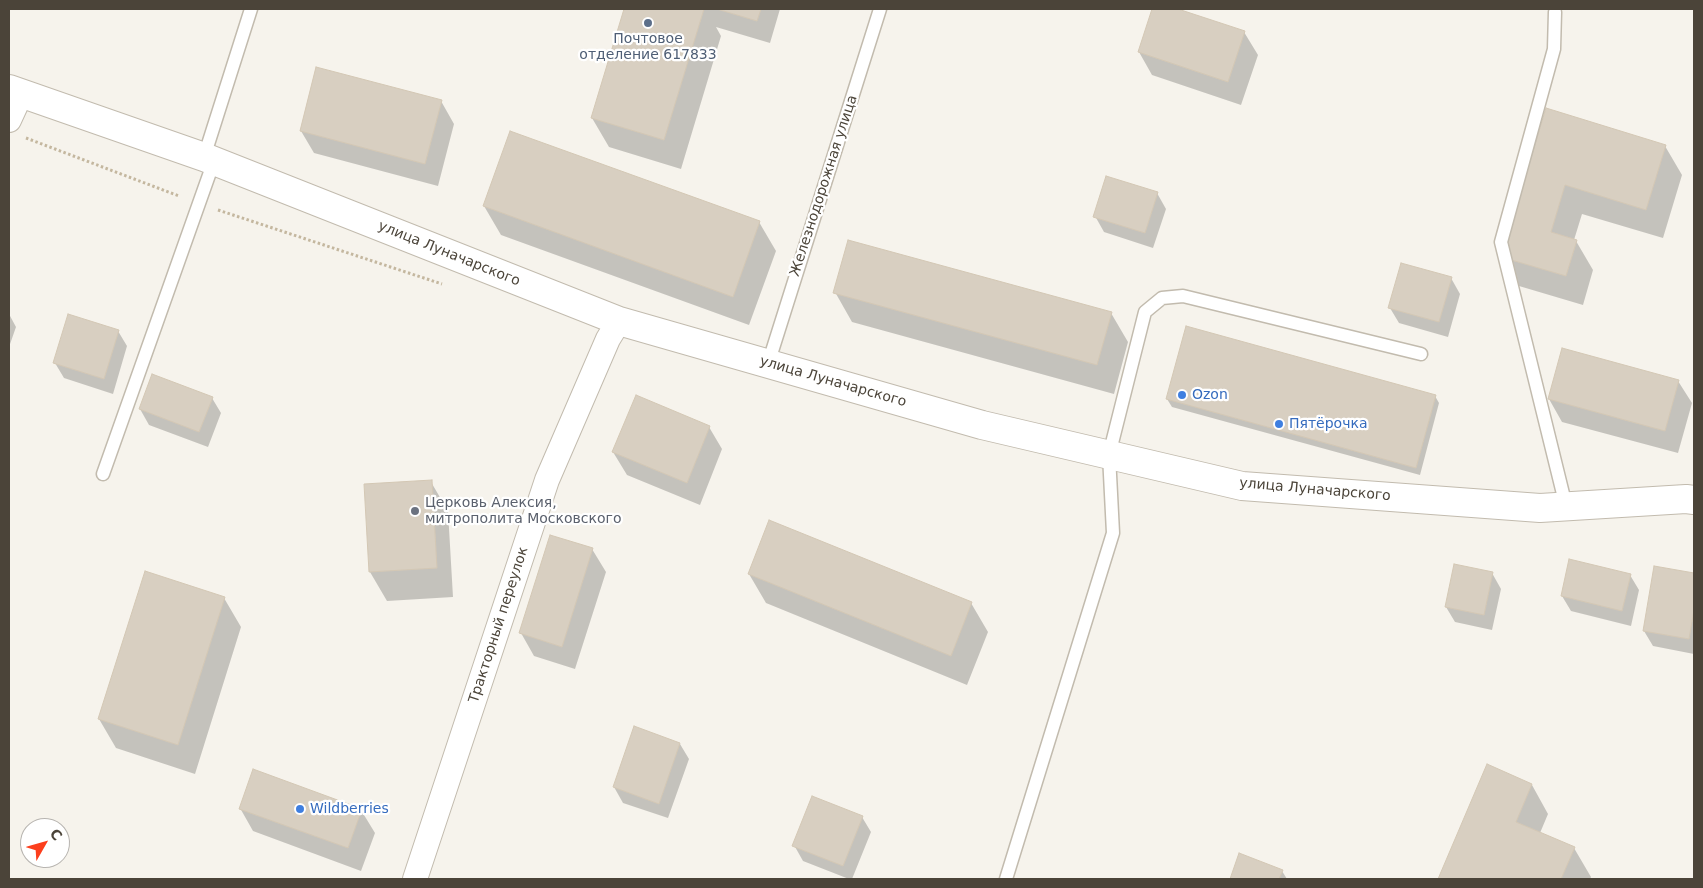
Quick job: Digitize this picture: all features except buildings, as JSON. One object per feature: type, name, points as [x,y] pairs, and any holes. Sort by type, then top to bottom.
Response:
[{"type":"street","name":"улица Луначарского","points":[[15,92],[209,159],[619,321],[982,425],[1242,486],[1530,507],[1694,500]]},
{"type":"street","points":[[13,128],[15,92]]},
{"type":"street","name":"Тракторный переулок","points":[[416,879],[547,480],[608,339],[619,321]]},
{"type":"lane","points":[[103,474],[199,204],[209,159],[250,9]]},
{"type":"lane","name":"Железнодорожная улица","points":[[768,364],[880,9]]},
{"type":"lane","points":[[1556,12],[1554,50],[1501,242],[1566,506]]},
{"type":"lane","points":[[1006,879],[1113,533],[1109,455],[1145,312],[1162,298],[1183,296],[1421,354]]},
{"type":"path","points":[[13,128],[199,204],[450,286]]},
{"type":"place","name":"Почтовое отделение 617833","points":[[648,23]]},
{"type":"place","name":"Ozon","points":[[1182,395]]},
{"type":"place","name":"Пятёрочка","points":[[1279,424]]},
{"type":"place","name":"Церковь Алексия, митрополита Московского","points":[[415,511]]},
{"type":"place","name":"Wildberries","points":[[300,809]]}]
